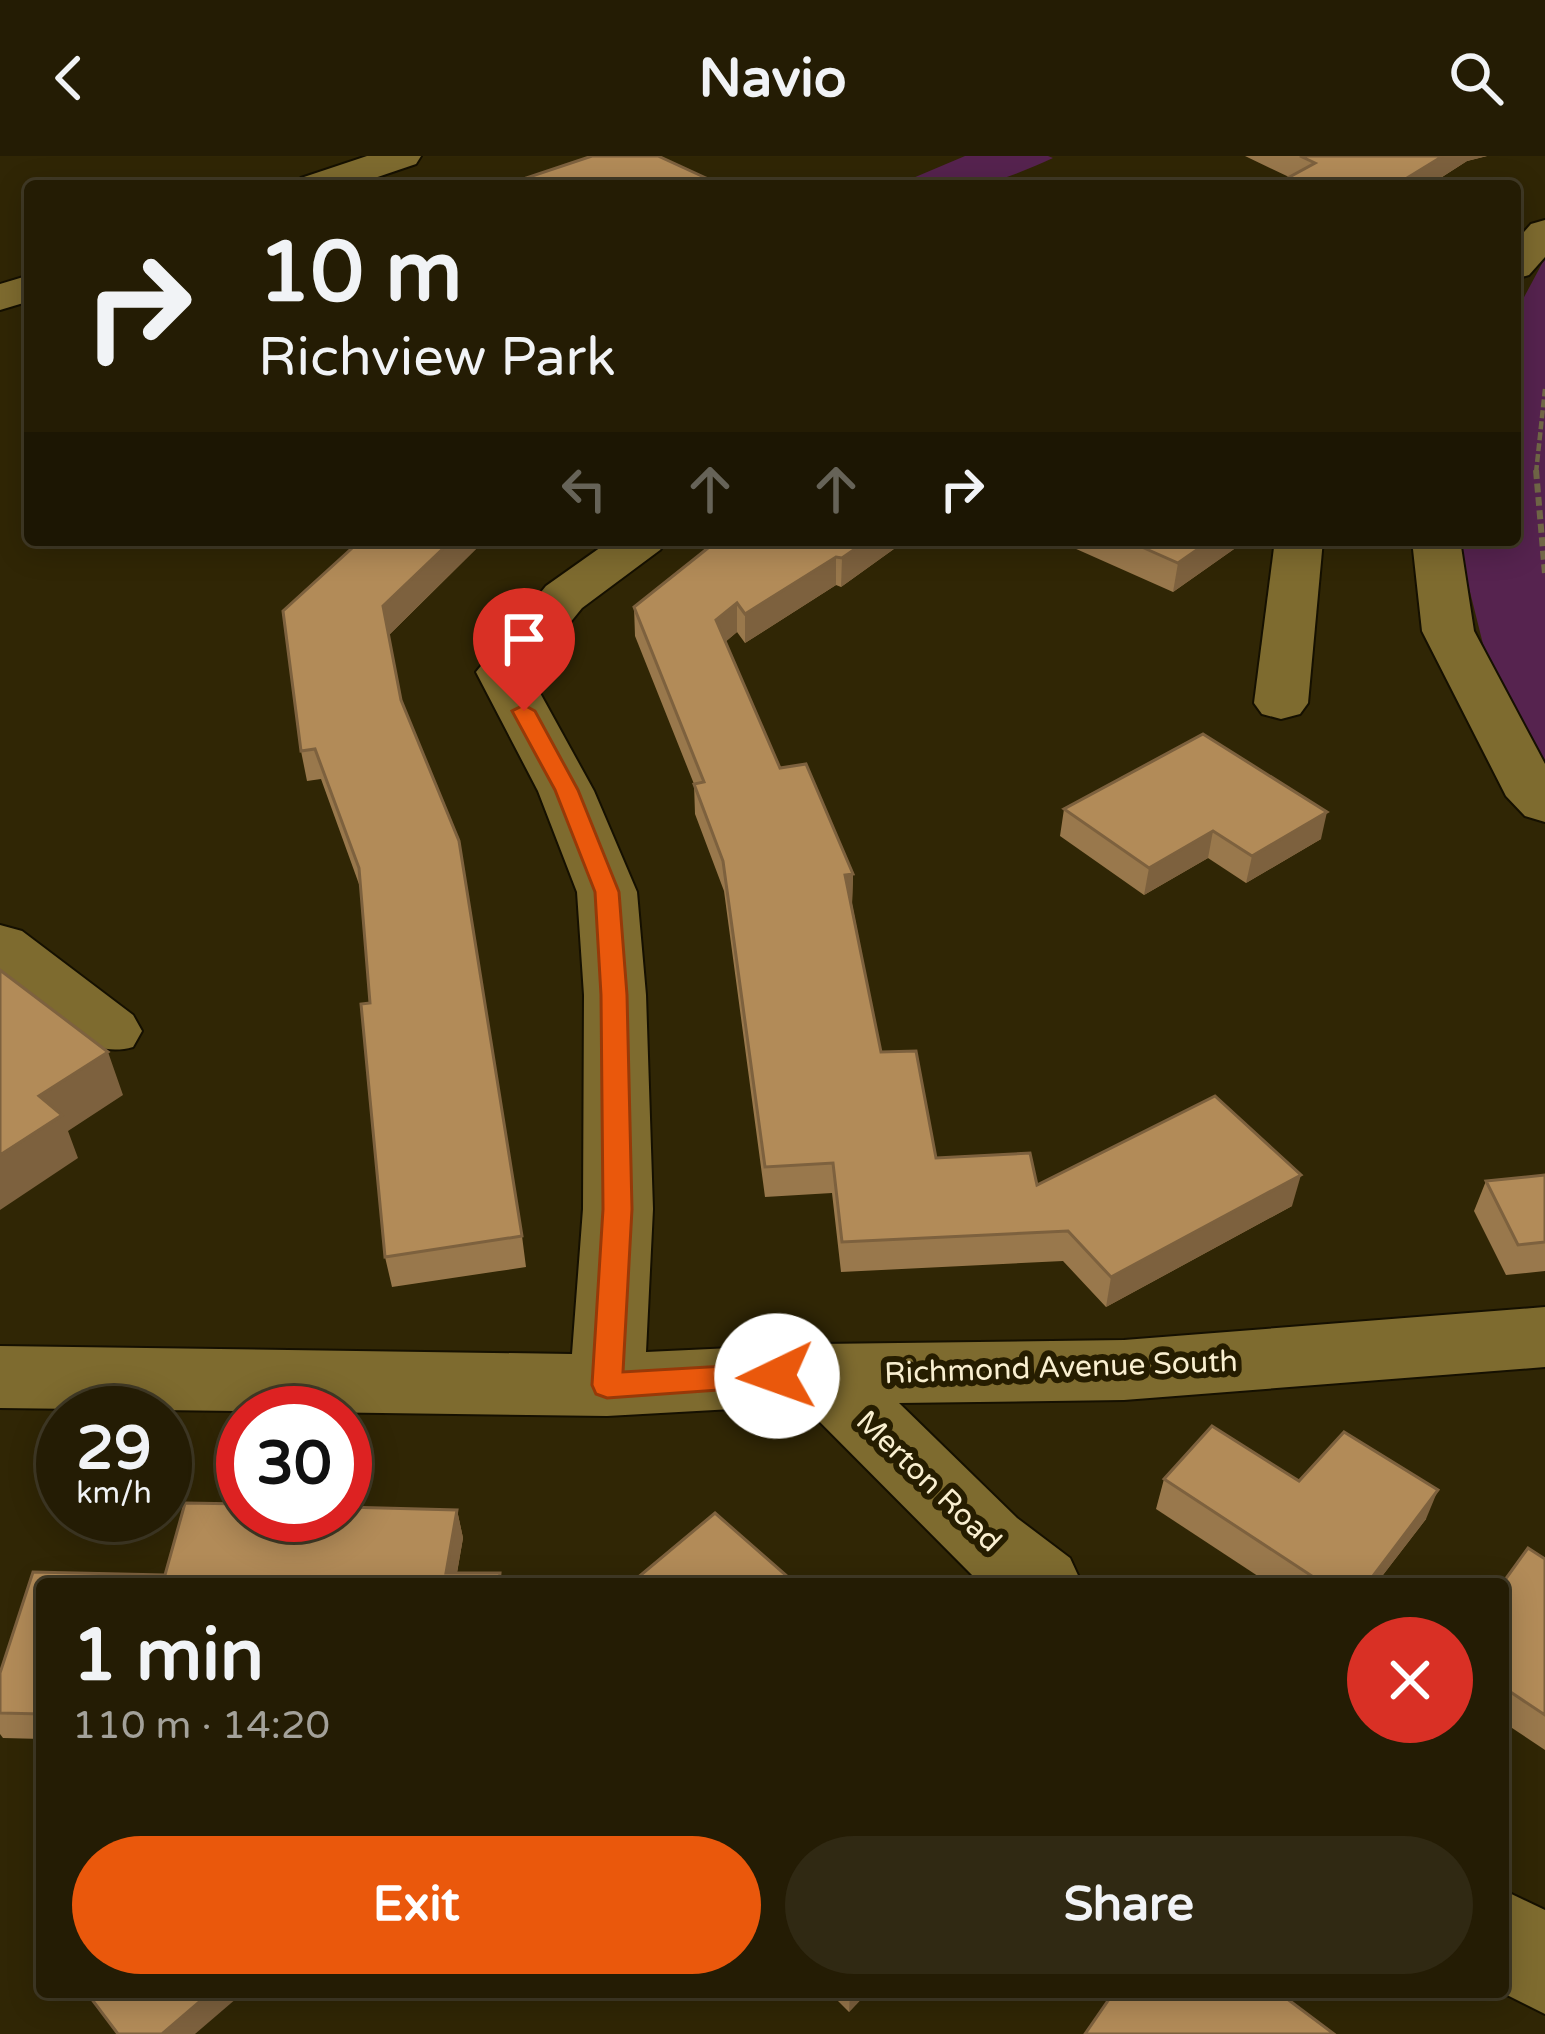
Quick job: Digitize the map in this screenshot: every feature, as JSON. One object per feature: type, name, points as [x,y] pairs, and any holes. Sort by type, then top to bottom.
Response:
[{"type":"street","points":[[332,180],[403,156]]},
{"type":"street","points":[[1521,260],[1545,232]]},
{"type":"street","points":[[607,1385],[618,1209],[607,892],[566,790],[502,672],[564,597],[635,546]]},
{"type":"street","points":[[1281,703],[1298,546]]},
{"type":"street","points":[[1437,546],[1448,632],[1534,796],[1545,804]]},
{"type":"street","points":[[0,945],[110,1031]]},
{"type":"street","name":"Richmond Avenue South","points":[[0,1377],[607,1385],[820,1374],[1124,1370],[1545,1336]]},
{"type":"street","name":"Merton Road","points":[[820,1374],[989,1543],[1033,1578]]},
{"type":"street","points":[[1509,1940],[1545,1967]]},
{"type":"path","points":[[1545,389],[1540,406],[1538,490],[1545,574]]},
{"type":"shaded area","points":[[965,156],[1053,158],[997,180],[913,178]]},
{"type":"shaded area","points":[[1545,258],[1545,779],[1483,644],[1458,546],[1521,546],[1521,303]]},
{"type":"building","points":[[592,156],[658,156],[706,178],[701,180],[520,180]]},
{"type":"building","points":[[1300,156],[1443,156],[1404,180],[1284,180],[1315,163]]},
{"type":"building","points":[[354,546],[446,546],[383,606],[401,700],[459,841],[522,1236],[385,1257],[361,1004],[370,1003],[359,868],[315,749],[301,751],[283,611]]},
{"type":"building","points":[[710,546],[859,546],[745,614],[737,603],[716,620],[780,768],[806,764],[853,874],[845,875],[881,1052],[916,1051],[936,1158],[1030,1153],[1037,1185],[1215,1096],[1301,1175],[1111,1277],[1068,1231],[842,1242],[833,1163],[765,1167],[723,861],[694,784],[704,782],[634,607]]},
{"type":"building","points":[[1140,546],[1202,546],[1178,563]]},
{"type":"building","points":[[1203,734],[1327,812],[1252,856],[1213,831],[1149,868],[1064,809]]},
{"type":"building","points":[[0,970],[108,1052],[39,1096],[62,1115],[0,1155]]},
{"type":"building","points":[[1545,1175],[1545,1242],[1518,1245],[1486,1181]]},
{"type":"building","points":[[1212,1426],[1299,1481],[1344,1432],[1438,1490],[1372,1578],[1315,1578],[1164,1479]]},
{"type":"building","points":[[192,1503],[216,1504],[216,1542],[372,1542],[372,1508],[457,1510],[446,1573],[500,1573],[500,1578],[36,1578],[36,1714],[0,1713],[0,1673],[33,1572],[165,1575],[174,1542],[192,1542]]},
{"type":"building","points":[[715,1513],[789,1578],[637,1578]]},
{"type":"building","points":[[1528,1548],[1545,1559],[1545,1715],[1509,1691],[1506,1578]]},
{"type":"building","points":[[91,1998],[204,1998],[162,2034],[118,2034]]},
{"type":"building","points":[[1110,1998],[1286,1998],[1334,2034],[1085,2034]]},
{"type":"route","points":[[524,711],[566,790],[607,892],[618,1209],[607,1385],[777,1376]]}]
